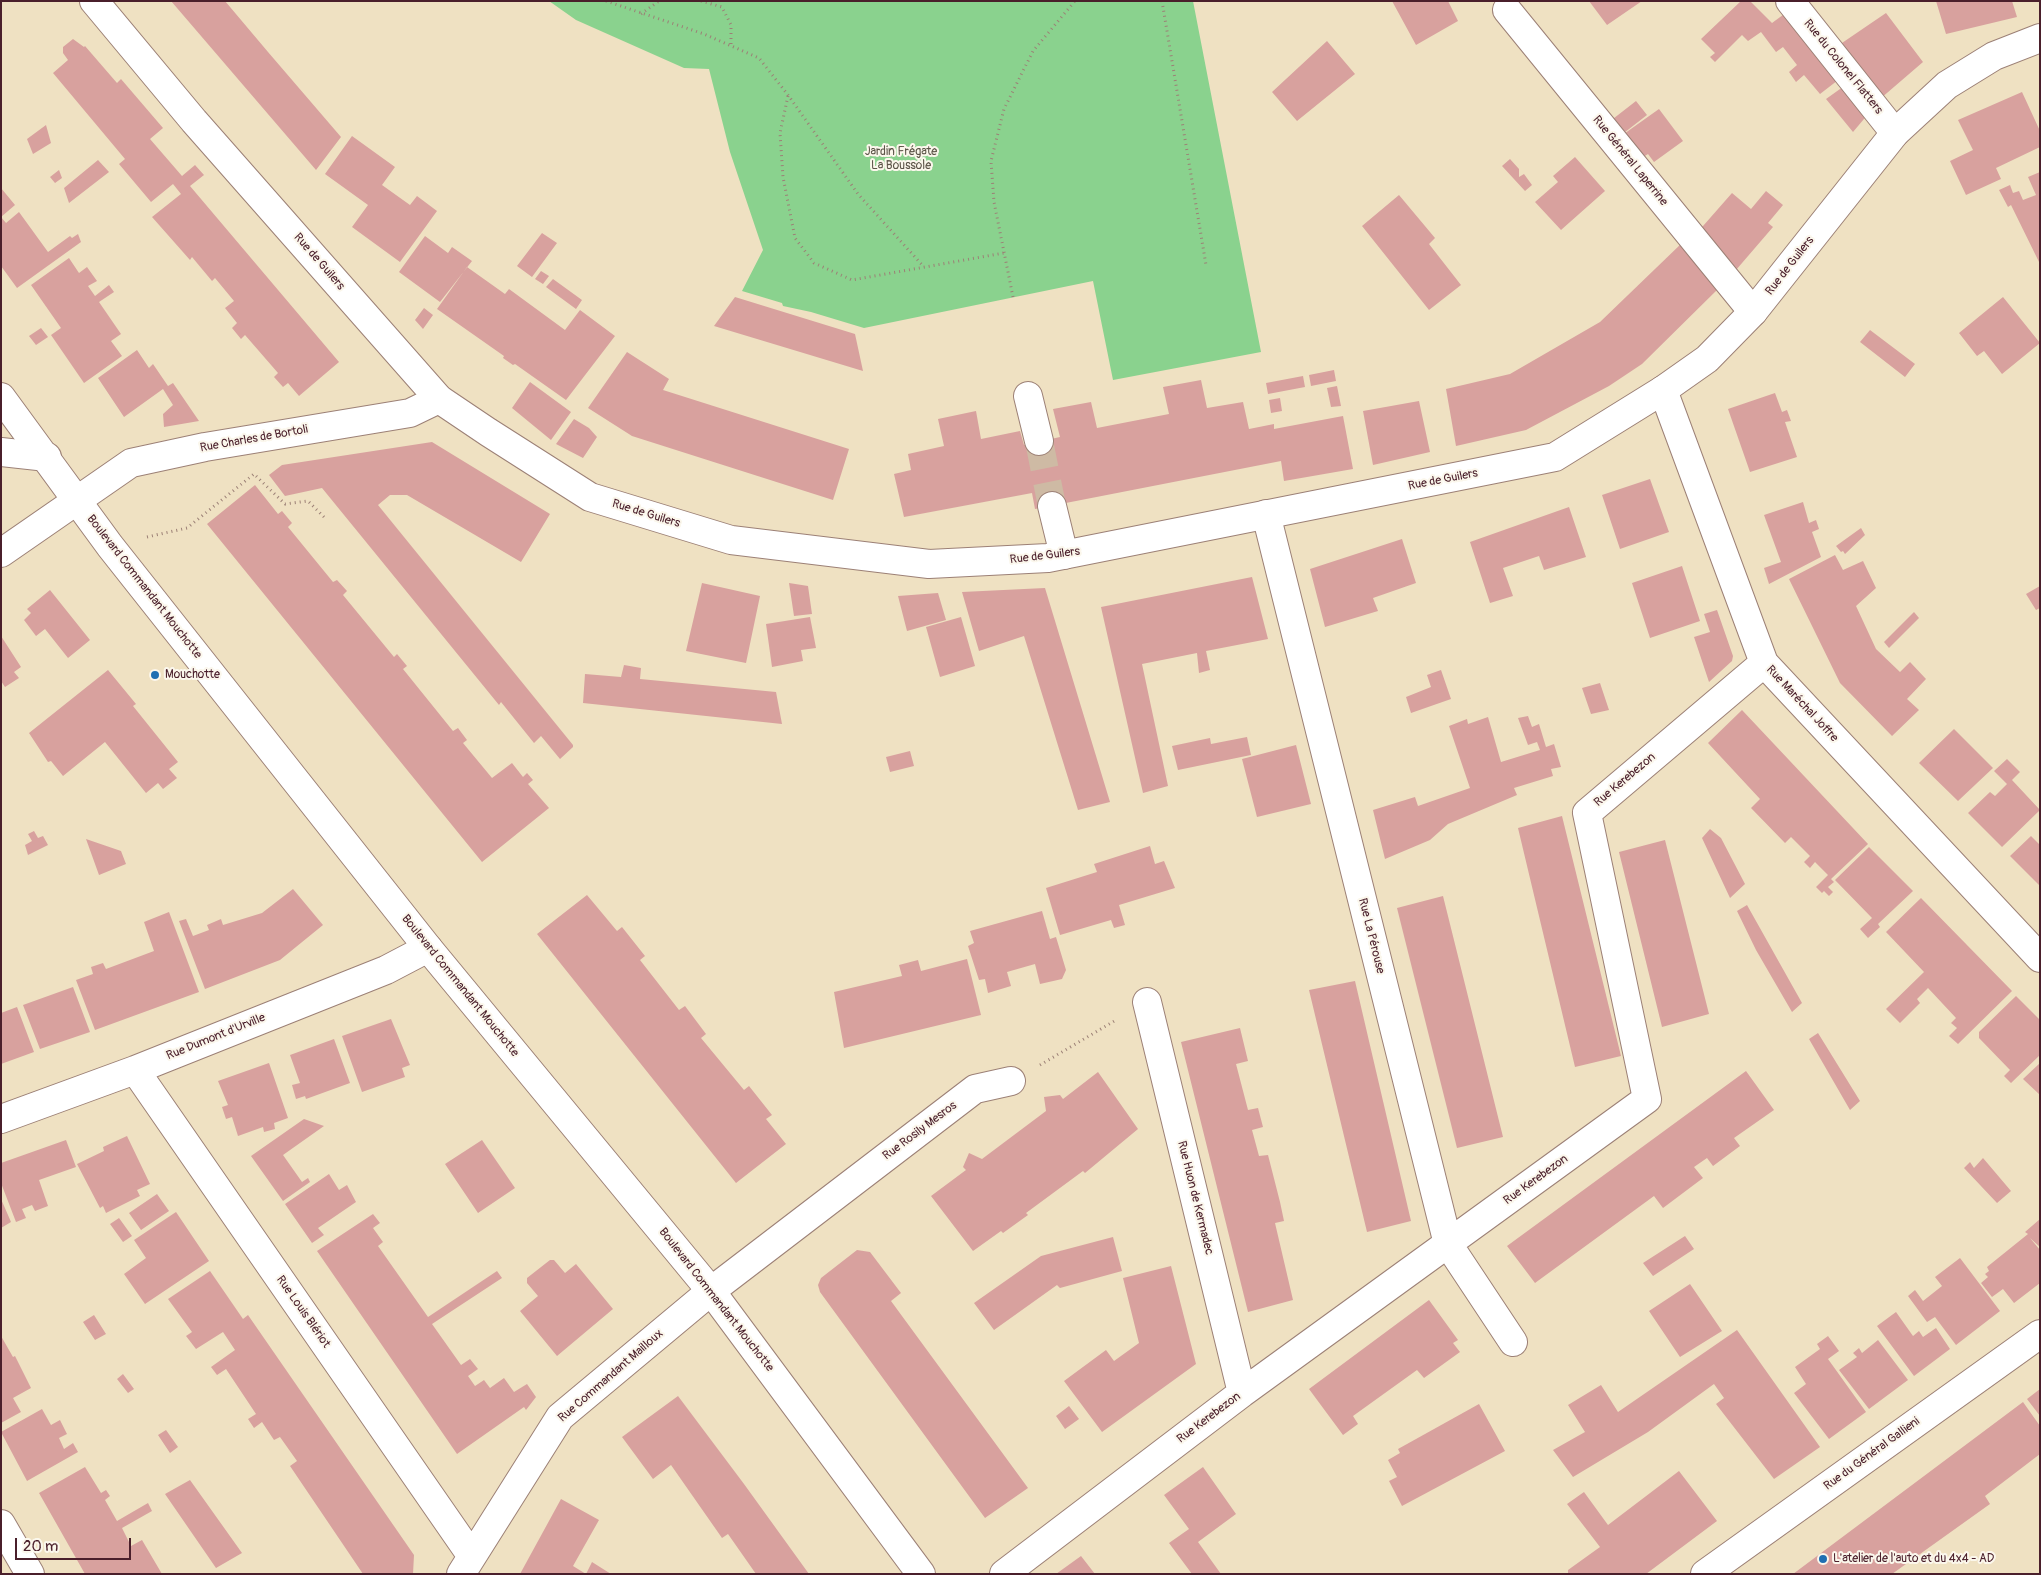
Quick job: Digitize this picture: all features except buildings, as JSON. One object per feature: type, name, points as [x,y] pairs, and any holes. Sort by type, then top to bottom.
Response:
[{"type":"street","name":"Rue de Guilers","points":[[94,1],[194,121],[439,399],[590,496],[731,540],[929,564],[1032,560],[1064,555],[1555,457],[1663,390],[1707,359],[1753,312],[1895,133],[1948,84],[1994,56],[2040,38]]},
{"type":"street","name":"Rue du Colonel Flatters","points":[[1790,1],[1895,133]]},
{"type":"street","name":"Rue Général Laperrine","points":[[1506,10],[1753,312]]},
{"type":"street","name":"Rue Maréchal Joffre","points":[[1663,390],[1764,663],[2040,958]]},
{"type":"street","points":[[1028,396],[1039,441]]},
{"type":"street","name":"Boulevard Commandant Mouchotte","points":[[1,397],[47,457],[110,546],[428,948],[711,1290],[921,1574]]},
{"type":"street","name":"Rue Charles de Bortoli","points":[[1,553],[131,463],[205,447],[410,413],[439,399]]},
{"type":"street","points":[[1,452],[47,457]]},
{"type":"street","points":[[1052,506],[1064,555]]},
{"type":"street","name":"Rue La Pérouse","points":[[1266,514],[1448,1244],[1513,1342]]},
{"type":"street","name":"Rue Kerebezon","points":[[1004,1574],[1242,1393],[1647,1099],[1587,813],[1764,663]]},
{"type":"street","name":"Rue Dumont d'Urville","points":[[1,1119],[135,1070],[386,970],[428,948]]},
{"type":"street","name":"Rue Huon de Kermadec","points":[[1147,1002],[1242,1393]]},
{"type":"street","name":"Rue Louis Blériot","points":[[135,1070],[466,1564]]},
{"type":"street","name":"Rue Rosily Mesros","points":[[711,1290],[975,1089],[1011,1081]]},
{"type":"street","name":"Rue Commandant Mailloux","points":[[466,1564],[560,1417],[711,1290]]},
{"type":"street","name":"Rue du Général Gallieni","points":[[1705,1574],[2040,1334]]},
{"type":"street","points":[[1,1524],[30,1574]]},
{"type":"path","points":[[606,1],[704,34],[759,58],[788,95],[858,194],[924,267]]},
{"type":"path","points":[[640,14],[659,1]]},
{"type":"path","points":[[701,1],[722,7],[730,25],[731,46]]},
{"type":"path","points":[[1012,297],[994,202],[991,161],[1004,109],[1033,51],[1075,1]]},
{"type":"path","points":[[1162,1],[1206,265]]},
{"type":"path","points":[[788,95],[780,133],[783,177],[795,238],[814,263],[852,280],[1004,253]]},
{"type":"path","points":[[110,546],[187,528],[254,474],[285,504],[308,501],[325,518]]},
{"type":"path","points":[[1011,1081],[1147,1002]]},
{"type":"green space","name":"Jardin Frégate La Boussole","points":[[549,1],[1193,1],[1261,352],[1113,380],[1093,281],[864,328],[811,312],[783,306],[782,303],[742,291],[763,250],[730,152],[709,69],[684,68],[576,20]]},
{"type":"tunnel","points":[[1039,441],[1052,506]]},
{"type":"place","name":"Mouchotte","points":[[155,675]]},
{"type":"place","name":"L'atelier de l'auto et du 4x4 - AD","points":[[1823,1559]]}]
